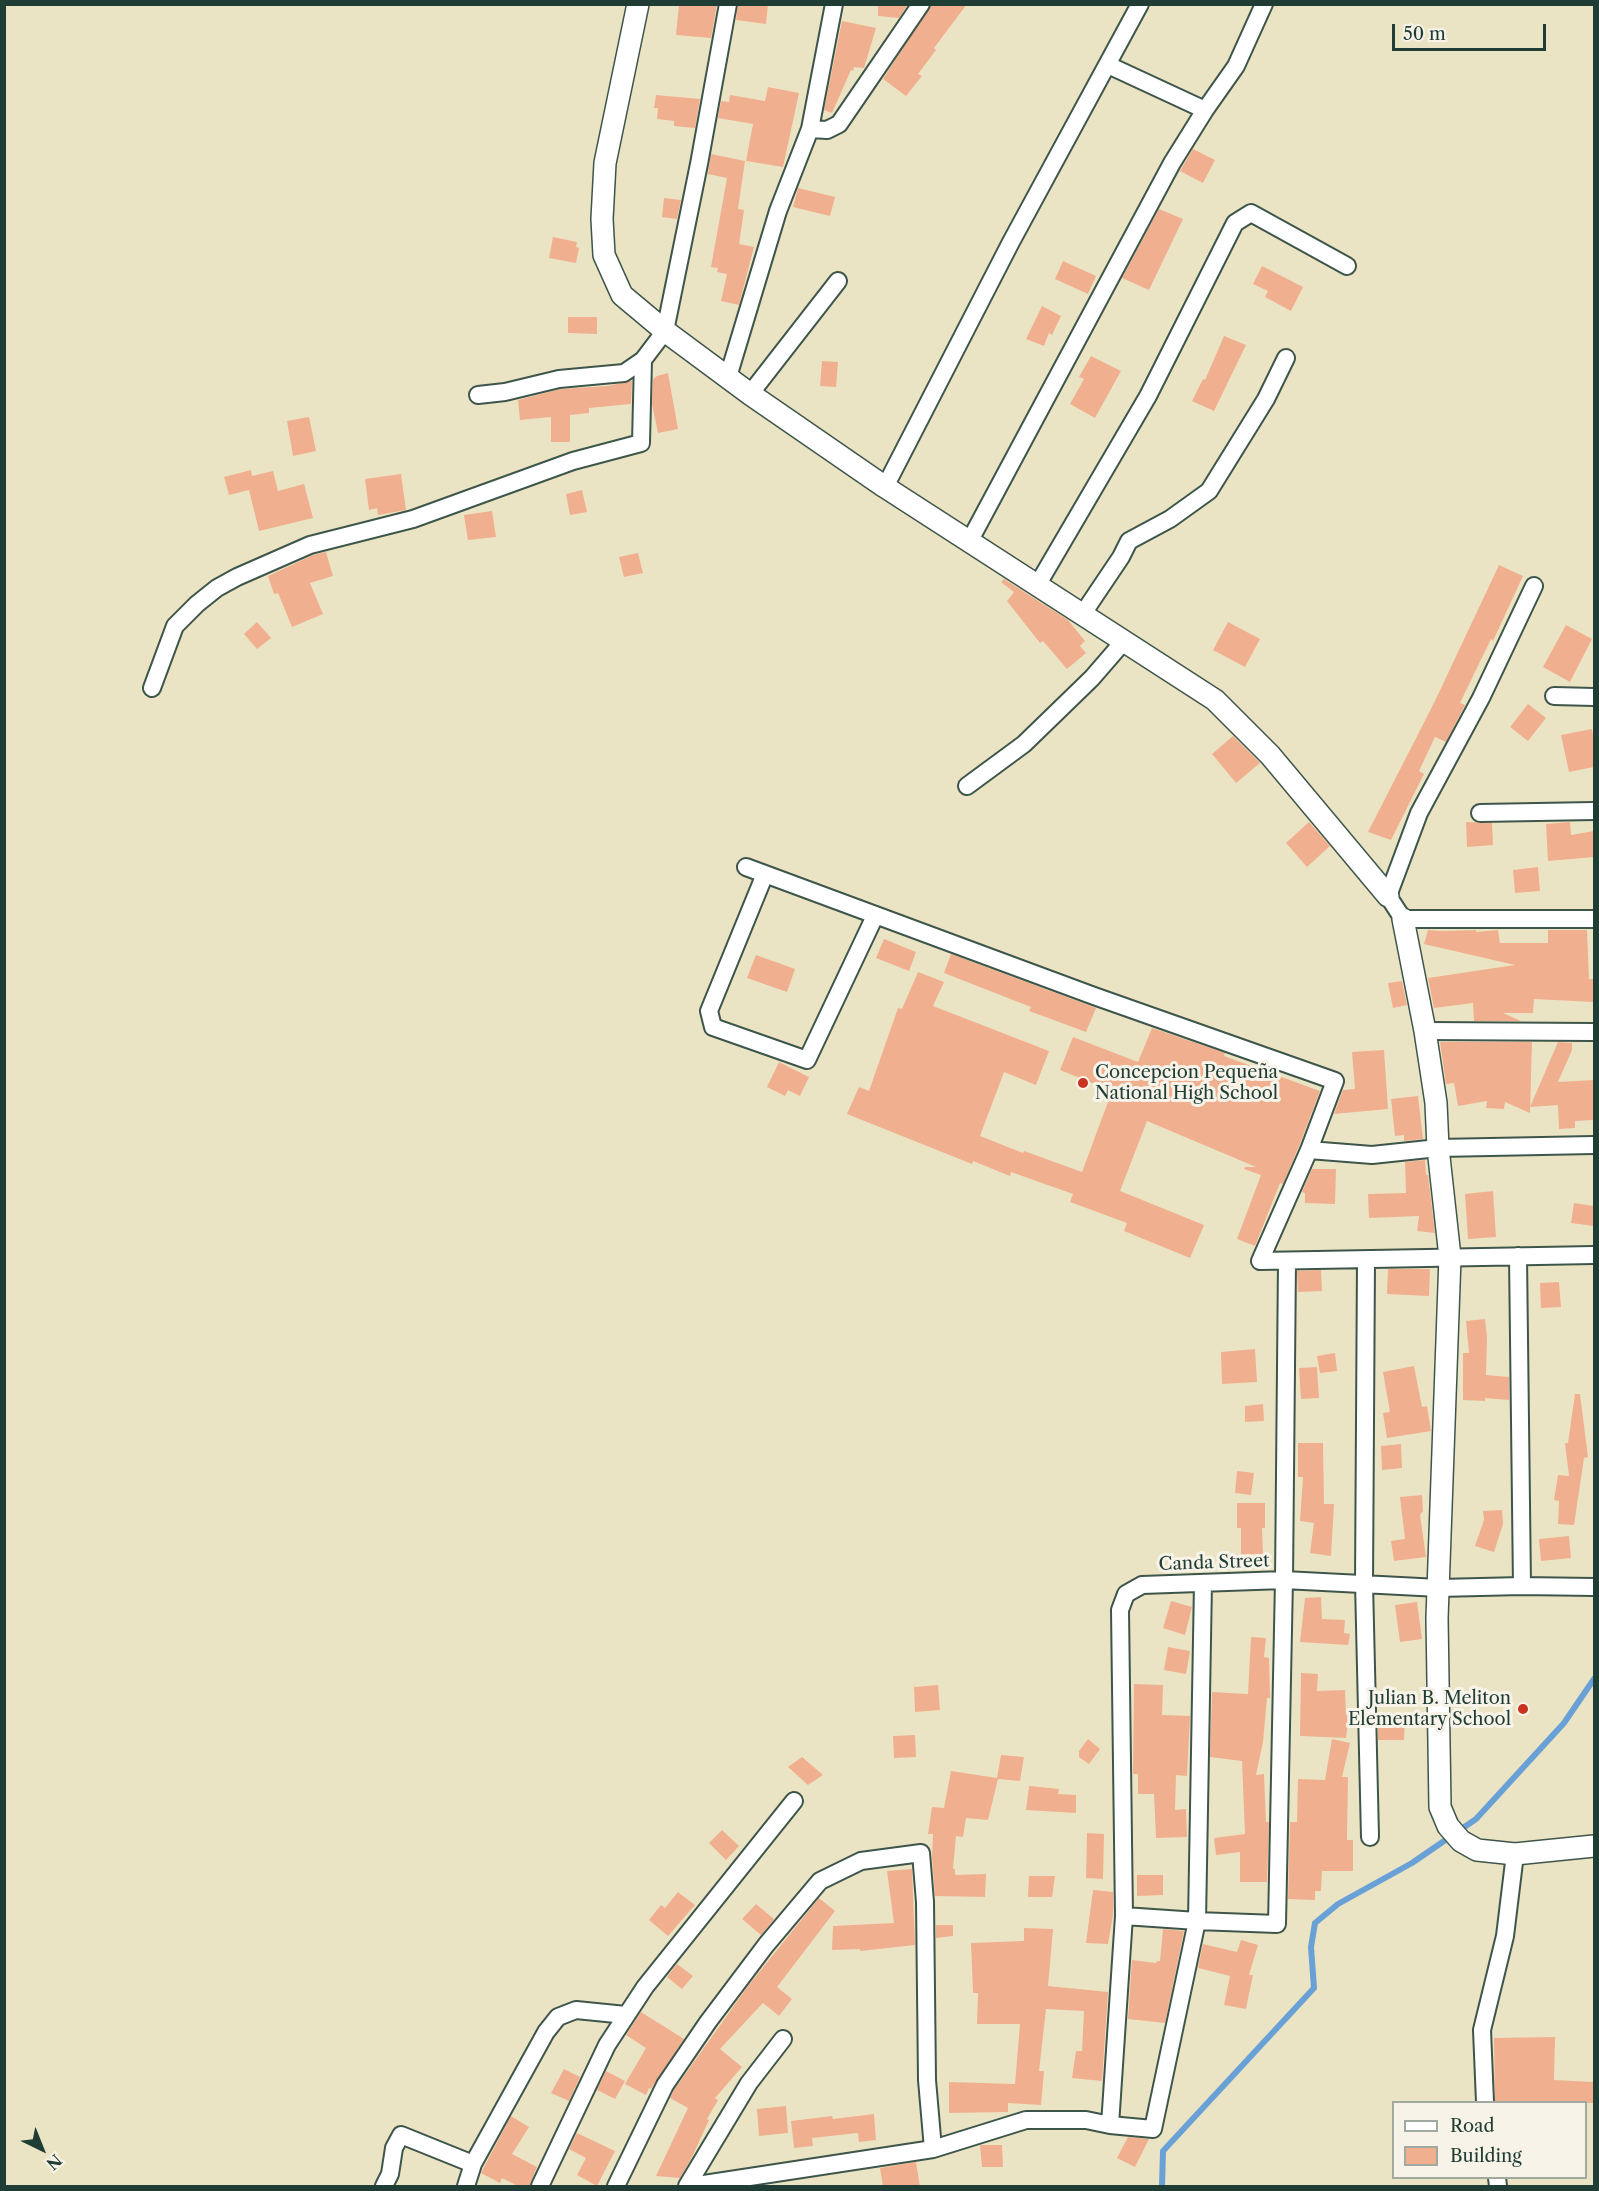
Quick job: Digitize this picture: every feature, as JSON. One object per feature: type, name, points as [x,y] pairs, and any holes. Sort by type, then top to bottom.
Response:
[{"type":"street","points":[[638,4],[605,163],[602,219],[604,255],[622,295],[665,331],[750,394],[885,487],[1215,700],[1270,755],[1332,826],[1388,896],[1402,919],[1425,1031],[1436,1103],[1438,1148],[1450,1257],[1437,1618],[1440,1807],[1454,1834],[1477,1850],[1515,1854],[1594,1846]]},
{"type":"street","points":[[478,394],[505,392],[559,379],[624,372],[643,360],[665,331],[729,4]]},
{"type":"street","points":[[728,377],[778,211],[810,129],[834,4]]},
{"type":"street","points":[[810,129],[827,130],[839,124],[921,4]]},
{"type":"street","points":[[885,487],[1011,243],[1140,4]]},
{"type":"street","points":[[969,542],[1172,163],[1236,66],[1264,4]]},
{"type":"street","points":[[1108,65],[1205,110]]},
{"type":"street","points":[[1038,584],[1148,396],[1235,223],[1251,213],[1347,266]]},
{"type":"street","points":[[750,394],[838,281]]},
{"type":"street","points":[[1082,615],[1121,557],[1129,541],[1170,519],[1209,491],[1261,408],[1286,358]]},
{"type":"street","points":[[152,688],[175,626],[210,593],[237,577],[310,545],[412,519],[573,461],[641,444],[643,360]]},
{"type":"street","points":[[1388,896],[1419,813],[1481,699],[1534,586]]},
{"type":"street","points":[[967,786],[1024,744],[1092,678],[1124,641]]},
{"type":"street","points":[[1554,696],[1594,697]]},
{"type":"street","points":[[1480,813],[1594,811]]},
{"type":"street","points":[[746,867],[1095,996],[1335,1081],[1309,1150],[1260,1261],[1594,1255]]},
{"type":"street","points":[[765,874],[709,1011],[713,1027],[807,1060],[875,916]]},
{"type":"street","points":[[1402,919],[1594,919]]},
{"type":"street","points":[[1425,1031],[1594,1032]]},
{"type":"street","points":[[1309,1150],[1372,1155],[1438,1148],[1594,1145]]},
{"type":"street","points":[[1518,1257],[1522,1586]]},
{"type":"street","points":[[1366,1260],[1364,1583],[1370,1837]]},
{"type":"street","points":[[1124,1916],[1197,1922],[1276,1924],[1284,1580],[1287,1262]]},
{"type":"street","name":"Canda Street","points":[[1110,2125],[1124,1916],[1120,1610],[1126,1594],[1142,1585],[1284,1580],[1439,1588],[1594,1587]]},
{"type":"street","points":[[689,2187],[788,2179],[933,2149],[1026,2120],[1086,2120],[1153,2129],[1197,1922],[1203,1583]]},
{"type":"street","points":[[540,2187],[607,2045],[626,2015],[645,1987],[795,1801]]},
{"type":"street","points":[[616,2187],[665,2085],[708,2022],[766,1945],[820,1881],[861,1861],[921,1853],[925,1902],[927,2080],[933,2149]]},
{"type":"street","points":[[1485,2101],[1482,2030],[1505,1936],[1515,1854]]},
{"type":"street","points":[[466,2187],[473,2164],[546,2032],[558,2017],[576,2010],[626,2015]]},
{"type":"street","points":[[689,2187],[749,2083],[783,2039]]},
{"type":"street","points":[[384,2187],[390,2174],[394,2148],[401,2135],[473,2164]]},
{"type":"building","points":[[679,4],[717,4],[711,38],[676,35]]},
{"type":"building","points":[[738,4],[768,4],[766,24],[736,20]]},
{"type":"building","points":[[878,4],[908,4],[899,18],[878,16]]},
{"type":"building","points":[[931,4],[967,4],[934,48],[936,50],[918,74],[922,76],[906,96],[883,79]]},
{"type":"building","points":[[842,21],[876,28],[864,68],[854,67],[853,71],[851,70],[832,113],[824,110]]},
{"type":"building","points":[[768,87],[799,93],[783,167],[746,161],[753,124],[718,118],[721,101],[729,102],[730,95],[765,101]]},
{"type":"building","points":[[656,95],[700,99],[695,128],[674,126],[674,121],[657,119],[658,108],[654,108]]},
{"type":"building","points":[[1193,149],[1215,160],[1203,183],[1180,171]]},
{"type":"building","points":[[711,154],[745,161],[738,209],[744,210],[739,244],[754,247],[739,305],[721,301],[727,274],[717,272],[718,268],[711,267],[727,178],[708,174]]},
{"type":"building","points":[[798,188],[835,197],[830,216],[793,207]]},
{"type":"building","points":[[664,198],[681,200],[677,219],[662,217]]},
{"type":"building","points":[[1159,209],[1183,219],[1149,290],[1122,278]]},
{"type":"building","points":[[553,237],[577,242],[576,247],[579,248],[576,263],[549,258]]},
{"type":"building","points":[[1063,261],[1096,276],[1088,294],[1055,279]]},
{"type":"building","points":[[1262,266],[1303,287],[1291,311],[1265,297],[1268,291],[1253,284]]},
{"type":"building","points":[[1042,306],[1061,316],[1052,335],[1049,333],[1044,346],[1026,339]]},
{"type":"building","points":[[568,317],[597,317],[597,334],[568,333]]},
{"type":"building","points":[[1224,336],[1246,345],[1214,411],[1192,401],[1203,379],[1205,380]]},
{"type":"building","points":[[1091,356],[1121,371],[1095,418],[1070,404],[1084,379],[1079,377]]},
{"type":"building","points":[[822,361],[838,362],[836,387],[820,386]]},
{"type":"building","points":[[668,373],[678,429],[658,433],[652,404],[653,379]]},
{"type":"building","points":[[632,381],[631,404],[589,408],[589,413],[570,415],[570,442],[551,442],[551,417],[520,420],[518,400],[561,389],[607,386]]},
{"type":"building","points":[[309,417],[316,451],[293,456],[287,421]]},
{"type":"building","points":[[251,470],[252,476],[273,471],[278,491],[304,484],[313,518],[259,531],[249,490],[229,495],[224,477]]},
{"type":"building","points":[[401,474],[406,510],[378,515],[377,508],[369,510],[365,479]]},
{"type":"building","points":[[582,490],[587,512],[570,515],[566,494]]},
{"type":"building","points":[[492,511],[496,537],[468,540],[464,515]]},
{"type":"building","points":[[326,552],[333,576],[310,583],[323,614],[292,627],[278,593],[274,594],[268,576],[313,555]]},
{"type":"building","points":[[638,553],[643,573],[624,577],[619,557]]},
{"type":"building","points":[[1499,565],[1523,576],[1493,641],[1491,639],[1460,703],[1465,705],[1446,742],[1435,737],[1419,771],[1424,774],[1391,840],[1368,832],[1434,703]]},
{"type":"building","points":[[1004,579],[1068,620],[1085,641],[1080,646],[1086,653],[1067,669],[1043,641],[1040,643],[1007,601],[1014,592],[1001,582]]},
{"type":"building","points":[[257,622],[271,638],[257,649],[244,634]]},
{"type":"building","points":[[1228,622],[1260,639],[1245,667],[1213,650]]},
{"type":"building","points":[[1566,625],[1592,639],[1570,682],[1543,667]]},
{"type":"building","points":[[1528,704],[1546,718],[1528,741],[1510,727]]},
{"type":"building","points":[[1592,729],[1594,767],[1569,772],[1561,735]]},
{"type":"building","points":[[1233,736],[1260,763],[1236,783],[1212,754]]},
{"type":"building","points":[[1309,822],[1330,846],[1307,867],[1286,843]]},
{"type":"building","points":[[1466,822],[1492,823],[1493,845],[1467,847]]},
{"type":"building","points":[[1570,822],[1571,835],[1594,831],[1594,857],[1548,861],[1546,824]]},
{"type":"building","points":[[1538,867],[1540,891],[1515,893],[1513,870]]},
{"type":"building","points":[[1428,930],[1476,930],[1476,932],[1498,930],[1500,943],[1548,943],[1548,930],[1587,930],[1589,979],[1594,979],[1594,1002],[1534,999],[1533,1013],[1503,1013],[1521,1021],[1474,1021],[1473,1003],[1434,1008],[1428,978],[1515,965],[1424,944]]},
{"type":"building","points":[[884,939],[916,952],[909,971],[876,958]]},
{"type":"building","points":[[951,954],[1096,1008],[1086,1032],[1029,1011],[1031,1007],[944,973]]},
{"type":"building","points":[[756,955],[795,969],[787,992],[747,978]]},
{"type":"building","points":[[918,972],[944,982],[933,1006],[1049,1051],[1036,1085],[1004,1072],[980,1136],[1082,1172],[1112,1091],[1060,1070],[1073,1037],[1138,1062],[1152,1028],[1225,1053],[1224,1056],[1320,1091],[1299,1146],[1283,1184],[1280,1183],[1255,1246],[1237,1239],[1261,1175],[1244,1169],[1245,1167],[1256,1167],[1147,1121],[1120,1191],[1204,1225],[1190,1258],[1124,1231],[1127,1223],[1070,1202],[1073,1194],[1011,1172],[1010,1176],[973,1161],[972,1164],[847,1114],[859,1087],[869,1091],[898,1008],[902,1009]]},
{"type":"building","points":[[1402,981],[1407,1005],[1393,1008],[1388,983]]},
{"type":"building","points":[[1440,1042],[1532,1042],[1530,1113],[1505,1102],[1504,1109],[1486,1108],[1487,1101],[1458,1106],[1454,1083],[1446,1084]]},
{"type":"building","points":[[1558,1042],[1572,1043],[1572,1050],[1558,1082],[1594,1080],[1594,1120],[1575,1121],[1575,1128],[1559,1129],[1558,1105],[1530,1107]]},
{"type":"building","points":[[1384,1050],[1388,1109],[1334,1114],[1343,1090],[1355,1089],[1352,1052]]},
{"type":"building","points":[[779,1062],[809,1077],[800,1096],[788,1090],[785,1096],[767,1087]]},
{"type":"building","points":[[1418,1096],[1423,1139],[1404,1141],[1404,1135],[1395,1136],[1391,1099]]},
{"type":"building","points":[[1425,1160],[1435,1233],[1417,1231],[1419,1216],[1369,1218],[1368,1194],[1406,1193],[1405,1162]]},
{"type":"building","points":[[1312,1169],[1336,1169],[1335,1204],[1305,1203],[1305,1193],[1302,1192]]},
{"type":"building","points":[[1493,1191],[1496,1237],[1468,1239],[1465,1194]]},
{"type":"building","points":[[1574,1203],[1594,1206],[1594,1226],[1571,1223]]},
{"type":"building","points":[[1388,1269],[1430,1269],[1429,1296],[1387,1294]]},
{"type":"building","points":[[1321,1270],[1322,1291],[1298,1292],[1297,1271]]},
{"type":"building","points":[[1559,1282],[1561,1307],[1541,1308],[1540,1283]]},
{"type":"building","points":[[1485,1319],[1486,1375],[1509,1377],[1509,1400],[1485,1398],[1485,1401],[1463,1400],[1463,1353],[1469,1353],[1466,1321]]},
{"type":"building","points":[[1255,1349],[1257,1382],[1222,1384],[1221,1352]]},
{"type":"building","points":[[1335,1353],[1337,1371],[1320,1373],[1317,1356]]},
{"type":"building","points":[[1414,1366],[1422,1407],[1427,1406],[1431,1431],[1387,1438],[1383,1413],[1390,1412],[1383,1372]]},
{"type":"building","points":[[1317,1367],[1319,1398],[1301,1399],[1299,1368]]},
{"type":"building","points":[[1575,1394],[1580,1394],[1588,1457],[1584,1458],[1574,1525],[1558,1524],[1559,1501],[1554,1500],[1558,1475],[1569,1476],[1565,1443],[1568,1443]]},
{"type":"building","points":[[1263,1404],[1264,1421],[1245,1422],[1245,1406]]},
{"type":"building","points":[[1298,1443],[1323,1443],[1324,1504],[1334,1504],[1331,1556],[1310,1553],[1314,1523],[1300,1521],[1303,1477],[1298,1477]]},
{"type":"building","points":[[1401,1444],[1402,1468],[1382,1470],[1381,1446]]},
{"type":"building","points":[[1237,1471],[1254,1473],[1251,1495],[1235,1493]]},
{"type":"building","points":[[1422,1495],[1423,1511],[1420,1515],[1426,1557],[1394,1561],[1391,1541],[1405,1539],[1400,1497]]},
{"type":"building","points":[[1237,1503],[1265,1503],[1265,1528],[1262,1528],[1263,1554],[1241,1554],[1241,1528],[1237,1528]]},
{"type":"building","points":[[1502,1510],[1503,1524],[1494,1552],[1475,1546],[1484,1520],[1483,1511]]},
{"type":"building","points":[[1569,1536],[1571,1558],[1541,1561],[1539,1539]]},
{"type":"building","points":[[1321,1597],[1322,1619],[1345,1620],[1344,1633],[1350,1634],[1348,1645],[1300,1642],[1305,1598]]},
{"type":"building","points":[[1171,1601],[1192,1607],[1185,1635],[1163,1628]]},
{"type":"building","points":[[1417,1602],[1422,1639],[1400,1642],[1395,1605]]},
{"type":"building","points":[[1251,1637],[1266,1638],[1264,1657],[1269,1658],[1270,1698],[1267,1698],[1263,1742],[1256,1775],[1264,1774],[1266,1822],[1269,1822],[1267,1882],[1240,1882],[1240,1852],[1216,1855],[1214,1838],[1245,1834],[1242,1761],[1210,1757],[1212,1692],[1248,1694]]},
{"type":"building","points":[[1168,1647],[1190,1651],[1186,1674],[1164,1670]]},
{"type":"building","points":[[1301,1673],[1318,1674],[1317,1691],[1345,1690],[1346,1715],[1349,1715],[1346,1738],[1300,1736]]},
{"type":"building","points":[[1134,1684],[1163,1685],[1162,1715],[1190,1716],[1187,1776],[1176,1775],[1175,1810],[1186,1809],[1187,1837],[1156,1838],[1154,1794],[1138,1794],[1138,1774],[1133,1774]]},
{"type":"building","points":[[938,1685],[940,1710],[915,1712],[914,1687]]},
{"type":"building","points":[[1378,1716],[1405,1716],[1404,1740],[1378,1740]]},
{"type":"building","points":[[915,1735],[916,1757],[894,1758],[893,1736]]},
{"type":"building","points":[[1088,1739],[1100,1749],[1089,1764],[1079,1757],[1079,1751]]},
{"type":"building","points":[[1332,1739],[1350,1743],[1342,1777],[1348,1777],[1347,1840],[1353,1840],[1353,1871],[1322,1871],[1321,1891],[1315,1891],[1315,1900],[1288,1899],[1290,1822],[1297,1822],[1298,1779],[1325,1780]]},
{"type":"building","points":[[1001,1755],[1024,1757],[1020,1781],[998,1779],[988,1820],[966,1818],[963,1837],[956,1836],[953,1869],[955,1869],[955,1875],[986,1874],[985,1897],[935,1896],[933,1834],[928,1834],[932,1807],[944,1808],[951,1771],[997,1778]]},
{"type":"building","points":[[802,1757],[823,1775],[808,1785],[788,1767]]},
{"type":"building","points":[[1029,1786],[1059,1789],[1058,1794],[1076,1795],[1076,1813],[1026,1810]]},
{"type":"building","points":[[722,1830],[739,1846],[726,1860],[709,1843]]},
{"type":"building","points":[[1087,1833],[1104,1834],[1103,1879],[1086,1878]]},
{"type":"building","points":[[912,1869],[915,1945],[860,1951],[860,1949],[832,1950],[833,1926],[894,1923],[887,1871]]},
{"type":"building","points":[[1137,1875],[1163,1875],[1163,1895],[1137,1896]]},
{"type":"building","points":[[1029,1876],[1055,1876],[1052,1897],[1028,1897]]},
{"type":"building","points":[[1093,1890],[1113,1892],[1113,1915],[1108,1944],[1086,1943]]},
{"type":"building","points":[[678,1892],[695,1905],[668,1936],[649,1920],[661,1905],[665,1908]]},
{"type":"building","points":[[819,1898],[835,1911],[777,1987],[792,1999],[779,2016],[763,2003],[720,2049],[742,2067],[715,2098],[718,2100],[680,2178],[656,2176],[688,2108],[670,2098],[674,2090],[748,1986]]},
{"type":"building","points":[[756,1904],[774,1919],[761,1935],[742,1919]]},
{"type":"building","points":[[936,1925],[953,1925],[953,1936],[936,1938]]},
{"type":"building","points":[[1024,1928],[1053,1929],[1048,1986],[1108,1992],[1102,2081],[1072,2078],[1076,2051],[1082,2051],[1084,2011],[1046,2009],[1039,2071],[1044,2071],[1041,2105],[1008,2103],[1008,2112],[949,2113],[949,2082],[1015,2084],[1020,2024],[977,2024],[978,1993],[973,1993],[971,1943],[1024,1941]]},
{"type":"building","points":[[1163,1929],[1184,1931],[1165,2023],[1128,2019],[1132,1960],[1156,1963],[1160,1961]]},
{"type":"building","points":[[1241,1940],[1258,1945],[1249,1975],[1253,1975],[1246,2009],[1224,2005],[1230,1976],[1198,1968],[1203,1944],[1237,1952]]},
{"type":"building","points":[[677,1964],[693,1976],[682,1989],[667,1977]]},
{"type":"building","points":[[641,2012],[684,2039],[646,2095],[625,2084],[646,2048],[626,2035]]},
{"type":"building","points":[[1555,2037],[1554,2080],[1594,2082],[1594,2103],[1587,2103],[1587,2101],[1495,2101],[1494,2038]]},
{"type":"building","points":[[564,2069],[580,2077],[569,2101],[551,2093]]},
{"type":"building","points":[[606,2071],[625,2081],[615,2099],[597,2090]]},
{"type":"building","points":[[786,2106],[788,2133],[759,2136],[757,2109]]},
{"type":"building","points":[[874,2114],[876,2140],[859,2142],[858,2133],[812,2138],[813,2146],[794,2148],[791,2121]]},
{"type":"building","points":[[511,2116],[529,2127],[512,2154],[537,2167],[529,2187],[520,2187],[502,2178],[500,2183],[481,2173]]},
{"type":"building","points":[[577,2133],[615,2151],[597,2186],[577,2175],[586,2158],[569,2149]]},
{"type":"building","points":[[1128,2137],[1149,2139],[1135,2167],[1117,2158]]},
{"type":"building","points":[[980,2145],[1002,2145],[1003,2167],[982,2167]]},
{"type":"building","points":[[916,2162],[920,2187],[883,2187],[880,2168]]},
{"type":"waterway","points":[[1162,2186],[1163,2151],[1314,1988],[1311,1947],[1315,1923],[1338,1904],[1412,1863],[1476,1819],[1564,1723],[1594,1679]]},
{"type":"place","name":"Concepcion Pequeña National High School","points":[[1083,1083]]},
{"type":"place","name":"Julian B. Meliton Elementary School","points":[[1523,1709]]}]
